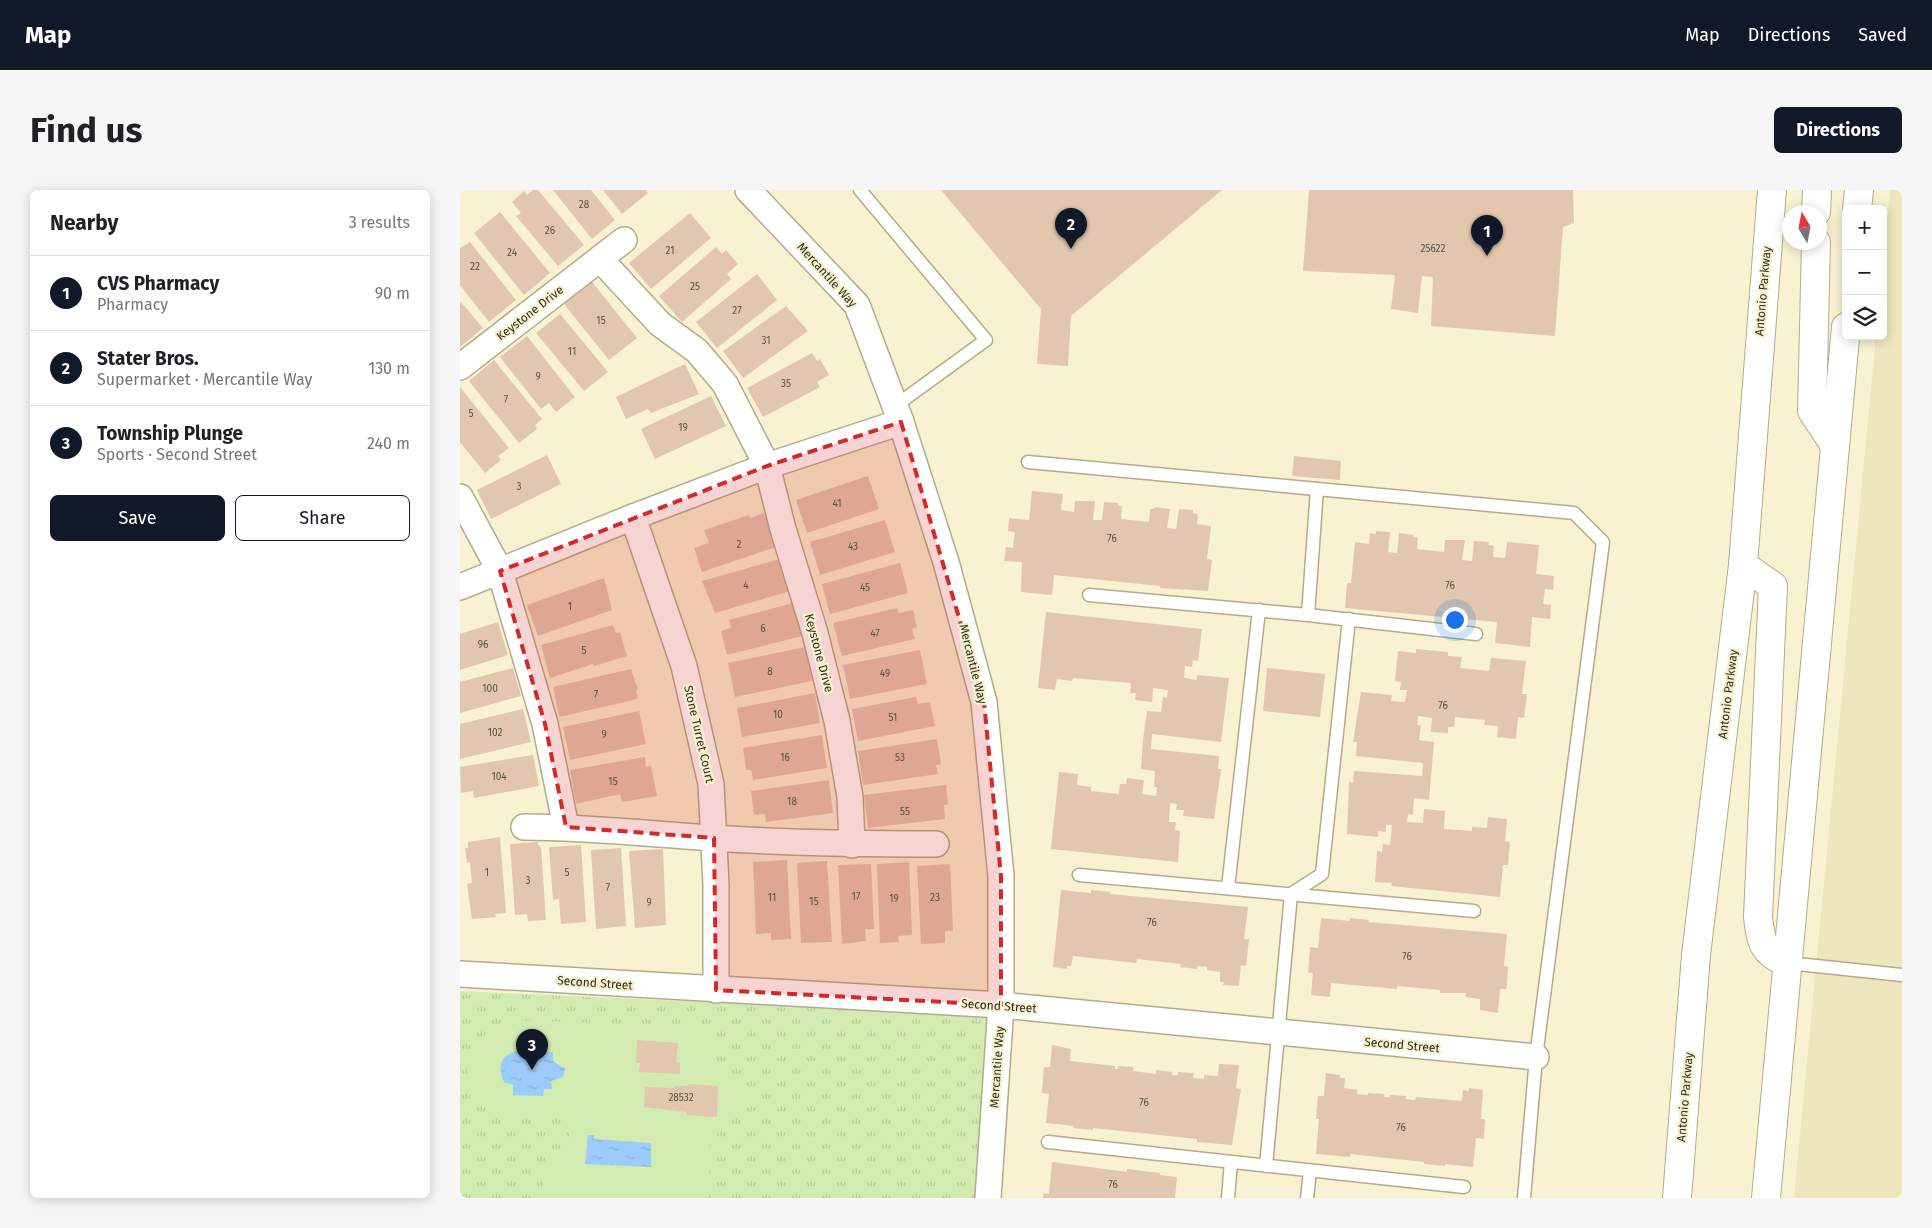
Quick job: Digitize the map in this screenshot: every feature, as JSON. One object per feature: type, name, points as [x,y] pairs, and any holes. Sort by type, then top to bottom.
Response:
[{"type":"main road","name":"Antonio Parkway","points":[[1676,1198],[1696,955],[1743,566],[1772,190]]},
{"type":"main road","points":[[1816,205],[1817,190]]},
{"type":"main road","points":[[1858,205],[1859,190]]},
{"type":"main road","points":[[1816,250],[1812,411],[1834,444]]},
{"type":"main road","points":[[1766,1198],[1845,340]]},
{"type":"main road","points":[[1743,566],[1773,586],[1758,917],[1760,935],[1765,949],[1775,958],[1788,963]]},
{"type":"street","name":"Mercantile Way","points":[[748,190],[857,306],[898,414],[946,562],[984,702],[1002,876],[1001,1005],[988,1198]]},
{"type":"street","name":"Keystone Drive","points":[[460,367],[624,240]]},
{"type":"street","name":"Keystone Drive","points":[[600,258],[660,324],[697,351],[725,384],[766,466],[815,633],[837,721],[850,797],[852,844]]},
{"type":"street","points":[[460,587],[633,516],[898,414]]},
{"type":"street","points":[[460,497],[500,571],[545,724],[566,827]]},
{"type":"street","name":"Stone Turret Court","points":[[633,516],[684,666],[711,784],[714,838],[716,990]]},
{"type":"street","points":[[524,827],[566,827],[714,838],[852,844],[936,844]]},
{"type":"street","name":"Second Street","points":[[460,974],[1001,1005],[1536,1057]]},
{"type":"lane","points":[[860,190],[986,340],[898,414]]},
{"type":"lane","points":[[1028,462],[1574,512],[1603,542],[1536,1057],[1524,1198]]},
{"type":"lane","points":[[1308,615],[1317,489]]},
{"type":"lane","points":[[1089,595],[1349,619],[1476,634]]},
{"type":"lane","points":[[1228,888],[1259,610]]},
{"type":"lane","points":[[1290,894],[1322,874],[1349,619]]},
{"type":"lane","points":[[1079,875],[1474,911]]},
{"type":"lane","points":[[1266,1166],[1290,894]]},
{"type":"lane","points":[[1788,963],[1902,975]]},
{"type":"lane","points":[[1048,1142],[1464,1187]]},
{"type":"lane","points":[[1228,1198],[1231,1162]]},
{"type":"lane","points":[[1307,1198],[1310,1171]]},
{"type":"highlighted area","points":[[901,422],[984,702],[1001,876],[1001,1005],[716,990],[714,838],[566,827],[545,724],[500,571],[767,466]]},
{"type":"shaded area","points":[[1890,190],[1902,190],[1902,1198],[1794,1198],[1876,340],[1887,340],[1887,219]]},
{"type":"green space","points":[[460,991],[989,1015],[981,1198],[460,1198]]},
{"type":"green space","points":[[509,1020],[714,1027],[714,1072],[726,1075],[739,1083],[748,1098],[743,1110],[735,1118],[710,1125],[709,1198],[543,1198],[546,1152],[568,1150],[570,1119],[498,1112],[480,1098],[469,1085],[468,1063],[478,1039]]},
{"type":"water","points":[[518,1043],[545,1045],[546,1052],[553,1052],[553,1061],[565,1069],[563,1077],[551,1081],[552,1089],[544,1089],[543,1096],[513,1095],[513,1085],[504,1082],[501,1071],[502,1062],[511,1053],[517,1051]]},
{"type":"water","points":[[588,1135],[594,1135],[594,1139],[651,1143],[651,1167],[585,1164]]},
{"type":"building","points":[[533,190],[538,190],[584,245],[558,266],[516,216],[521,213],[512,202],[524,191],[527,195]]},
{"type":"building","points":[[553,190],[591,190],[615,220],[592,239]]},
{"type":"building","points":[[603,190],[645,190],[648,193],[622,214]]},
{"type":"building","points":[[941,190],[1222,190],[1071,316],[1068,366],[1037,364],[1041,309]]},
{"type":"building","points":[[1309,190],[1573,190],[1574,223],[1563,227],[1555,336],[1431,326],[1433,277],[1422,276],[1418,313],[1391,309],[1395,275],[1303,271]]},
{"type":"building","points":[[500,212],[550,273],[524,295],[474,233]]},
{"type":"building","points":[[690,213],[711,238],[651,289],[629,263]]},
{"type":"building","points":[[470,242],[516,300],[489,322],[460,285],[460,248]]},
{"type":"building","points":[[716,247],[722,254],[726,250],[738,264],[727,274],[731,279],[682,322],[659,296]]},
{"type":"building","points":[[757,274],[777,300],[717,348],[696,322]]},
{"type":"building","points":[[592,282],[637,338],[609,360],[564,304]]},
{"type":"building","points":[[460,301],[483,328],[460,347]]},
{"type":"building","points":[[786,306],[808,331],[743,378],[723,351]]},
{"type":"building","points":[[560,314],[608,372],[584,391],[536,333]]},
{"type":"building","points":[[527,336],[575,397],[556,412],[549,403],[541,409],[500,357]]},
{"type":"building","points":[[812,353],[817,361],[820,359],[829,375],[817,382],[820,387],[763,417],[747,388]]},
{"type":"building","points":[[494,360],[542,419],[535,425],[537,429],[519,443],[469,381]]},
{"type":"building","points":[[685,364],[699,394],[651,413],[648,409],[626,419],[616,397]]},
{"type":"building","points":[[460,387],[509,448],[498,456],[501,460],[485,473],[460,442]]},
{"type":"building","points":[[711,396],[726,426],[655,459],[641,429]]},
{"type":"building","points":[[547,455],[561,484],[491,519],[477,490]]},
{"type":"building","points":[[1294,456],[1341,461],[1340,480],[1292,476]]},
{"type":"building","points":[[868,476],[879,509],[807,533],[796,500]]},
{"type":"building","points":[[1032,491],[1063,494],[1061,510],[1074,512],[1075,501],[1095,501],[1093,520],[1102,520],[1104,502],[1118,503],[1118,506],[1122,506],[1121,519],[1149,522],[1150,509],[1155,507],[1170,509],[1167,528],[1176,529],[1179,509],[1193,510],[1193,513],[1198,514],[1197,524],[1211,526],[1207,559],[1212,560],[1208,591],[1160,588],[1160,586],[1054,575],[1052,595],[1021,592],[1022,562],[1004,561],[1006,547],[1013,548],[1015,532],[1008,531],[1009,518],[1029,520]]},
{"type":"building","points":[[764,513],[776,547],[702,572],[694,548],[709,543],[704,530],[749,515],[750,518]]},
{"type":"building","points":[[885,520],[895,552],[820,575],[810,542]]},
{"type":"building","points":[[1376,531],[1390,532],[1388,552],[1397,553],[1399,533],[1413,535],[1413,537],[1418,538],[1417,549],[1444,552],[1445,540],[1465,540],[1462,560],[1472,561],[1474,541],[1489,542],[1488,545],[1494,546],[1493,557],[1505,558],[1507,542],[1539,545],[1536,574],[1554,576],[1553,590],[1545,589],[1543,604],[1551,605],[1550,619],[1532,617],[1530,647],[1495,643],[1497,622],[1345,608],[1347,583],[1351,583],[1355,542],[1369,544],[1370,533],[1376,534]]},
{"type":"building","points":[[780,559],[790,591],[715,613],[702,581]]},
{"type":"building","points":[[900,563],[908,593],[830,614],[822,584]]},
{"type":"building","points":[[604,578],[612,610],[538,636],[527,605]]},
{"type":"building","points":[[793,603],[802,636],[727,655],[721,631],[731,628],[729,620]]},
{"type":"building","points":[[897,608],[899,613],[913,610],[917,627],[912,629],[915,639],[842,656],[833,623]]},
{"type":"building","points":[[1046,612],[1202,629],[1198,661],[1193,660],[1192,667],[1185,666],[1184,678],[1197,680],[1197,675],[1229,678],[1221,742],[1152,734],[1151,749],[1219,756],[1218,769],[1221,769],[1214,819],[1183,816],[1184,810],[1176,810],[1177,804],[1170,803],[1169,822],[1176,822],[1175,830],[1180,831],[1178,862],[1051,849],[1059,772],[1078,774],[1077,785],[1091,787],[1091,791],[1119,794],[1120,784],[1126,784],[1127,778],[1144,780],[1142,794],[1156,796],[1157,787],[1154,787],[1155,771],[1141,769],[1143,740],[1147,711],[1161,712],[1163,697],[1167,698],[1168,690],[1153,688],[1152,702],[1135,700],[1136,693],[1130,693],[1131,683],[1073,678],[1072,681],[1057,679],[1055,690],[1038,688]]},
{"type":"building","points":[[498,622],[508,655],[460,670],[460,634]]},
{"type":"building","points":[[613,625],[616,633],[620,632],[627,656],[594,666],[593,664],[550,678],[541,645]]},
{"type":"building","points":[[805,647],[812,681],[735,697],[728,663]]},
{"type":"building","points":[[1416,649],[1448,652],[1448,656],[1462,657],[1460,668],[1489,671],[1491,658],[1526,661],[1522,694],[1527,694],[1524,718],[1518,717],[1516,739],[1497,737],[1498,726],[1484,725],[1485,720],[1455,717],[1454,727],[1448,727],[1448,733],[1431,732],[1432,718],[1418,716],[1417,725],[1421,725],[1419,740],[1434,742],[1429,800],[1414,798],[1413,815],[1408,814],[1407,822],[1423,823],[1424,809],[1445,811],[1444,829],[1472,831],[1472,827],[1487,828],[1488,817],[1507,819],[1505,841],[1510,842],[1508,865],[1503,865],[1500,897],[1391,886],[1392,883],[1375,882],[1377,851],[1382,852],[1383,844],[1390,845],[1392,825],[1386,825],[1386,832],[1378,831],[1378,837],[1347,834],[1349,782],[1353,783],[1354,771],[1422,776],[1423,763],[1356,756],[1357,742],[1353,742],[1361,692],[1392,695],[1391,701],[1405,702],[1407,690],[1400,690],[1401,682],[1395,681],[1398,651],[1416,653]]},
{"type":"building","points":[[920,650],[927,684],[850,699],[843,665]]},
{"type":"building","points":[[513,668],[521,696],[460,713],[460,682]]},
{"type":"building","points":[[1267,668],[1325,674],[1320,717],[1263,711]]},
{"type":"building","points":[[631,669],[638,690],[636,690],[638,699],[559,717],[553,687]]},
{"type":"building","points":[[815,693],[820,723],[742,737],[737,708]]},
{"type":"building","points":[[916,697],[918,704],[930,702],[935,726],[858,741],[852,709]]},
{"type":"building","points":[[523,709],[531,742],[460,759],[460,724]]},
{"type":"building","points":[[639,711],[646,744],[570,760],[563,727]]},
{"type":"building","points":[[822,735],[827,768],[753,780],[751,770],[746,770],[743,748]]},
{"type":"building","points":[[937,739],[941,764],[936,765],[938,774],[863,785],[858,751]]},
{"type":"building","points":[[533,755],[539,786],[474,798],[473,791],[461,793],[460,767]]},
{"type":"building","points":[[645,757],[646,767],[651,766],[657,796],[622,802],[620,794],[576,804],[570,770]]},
{"type":"building","points":[[829,780],[833,813],[766,822],[765,814],[754,815],[751,791]]},
{"type":"building","points":[[946,785],[948,804],[944,805],[945,819],[868,828],[864,795]]},
{"type":"building","points":[[500,837],[506,913],[495,914],[496,917],[472,919],[467,884],[472,883],[470,862],[467,863],[465,848],[468,848],[468,842]]},
{"type":"building","points":[[538,842],[539,847],[541,847],[546,920],[528,921],[527,914],[515,915],[510,844]]},
{"type":"building","points":[[581,845],[586,922],[561,924],[559,899],[553,900],[549,847]]},
{"type":"building","points":[[621,848],[626,926],[596,929],[591,850]]},
{"type":"building","points":[[663,849],[666,925],[635,928],[629,851]]},
{"type":"building","points":[[787,860],[791,939],[771,940],[771,933],[756,934],[753,862]]},
{"type":"building","points":[[827,861],[832,942],[801,943],[797,863]]},
{"type":"building","points":[[909,862],[912,935],[898,936],[899,942],[880,943],[877,864]]},
{"type":"building","points":[[871,864],[874,929],[865,929],[866,941],[842,944],[838,865]]},
{"type":"building","points":[[950,864],[953,931],[945,931],[945,943],[921,944],[917,866]]},
{"type":"building","points":[[1061,890],[1091,893],[1091,890],[1110,892],[1110,894],[1248,907],[1244,939],[1249,939],[1246,966],[1241,965],[1239,986],[1223,985],[1224,982],[1220,982],[1220,972],[1207,970],[1207,967],[1198,966],[1197,969],[1180,967],[1181,964],[1137,959],[1136,963],[1073,956],[1071,966],[1067,966],[1067,969],[1053,967]]},
{"type":"building","points":[[1321,918],[1350,921],[1350,918],[1369,920],[1368,922],[1507,934],[1504,966],[1508,967],[1507,984],[1506,989],[1500,989],[1498,1013],[1480,1010],[1480,999],[1466,997],[1466,993],[1440,993],[1440,990],[1397,986],[1397,989],[1331,983],[1330,997],[1311,995],[1313,973],[1308,973],[1310,947],[1318,948]]},
{"type":"building","points":[[637,1040],[678,1043],[676,1062],[680,1062],[680,1074],[639,1072],[640,1063],[636,1063]]},
{"type":"building","points":[[1052,1045],[1071,1049],[1070,1061],[1115,1066],[1115,1069],[1118,1069],[1118,1066],[1134,1067],[1133,1071],[1156,1074],[1156,1070],[1172,1072],[1172,1075],[1178,1075],[1178,1072],[1194,1073],[1193,1078],[1204,1079],[1204,1075],[1218,1076],[1219,1064],[1239,1065],[1236,1088],[1241,1089],[1232,1145],[1197,1142],[1197,1139],[1093,1128],[1093,1130],[1073,1128],[1074,1126],[1046,1123],[1049,1094],[1042,1093],[1044,1067],[1050,1067]]},
{"type":"building","points":[[1326,1073],[1340,1075],[1340,1078],[1345,1078],[1344,1088],[1358,1090],[1357,1094],[1384,1094],[1384,1097],[1390,1097],[1390,1095],[1406,1096],[1406,1099],[1415,1100],[1416,1097],[1462,1101],[1463,1090],[1469,1091],[1469,1088],[1483,1090],[1481,1119],[1485,1119],[1484,1139],[1476,1138],[1473,1167],[1424,1164],[1424,1162],[1350,1154],[1350,1157],[1316,1154],[1319,1119],[1316,1119],[1318,1096],[1324,1096]]},
{"type":"building","points":[[688,1084],[718,1086],[717,1117],[686,1115],[686,1112],[644,1107],[645,1087],[674,1088],[674,1086],[688,1086]]},
{"type":"building","points":[[1052,1162],[1127,1172],[1127,1169],[1177,1177],[1175,1198],[1043,1198],[1044,1193],[1049,1194]]},
{"type":"place","name":"Stater Bros.","points":[[1071,249]]},
{"type":"place","name":"CVS Pharmacy","points":[[1487,256]]},
{"type":"place","name":"Township Plunge","points":[[532,1070]]}]
